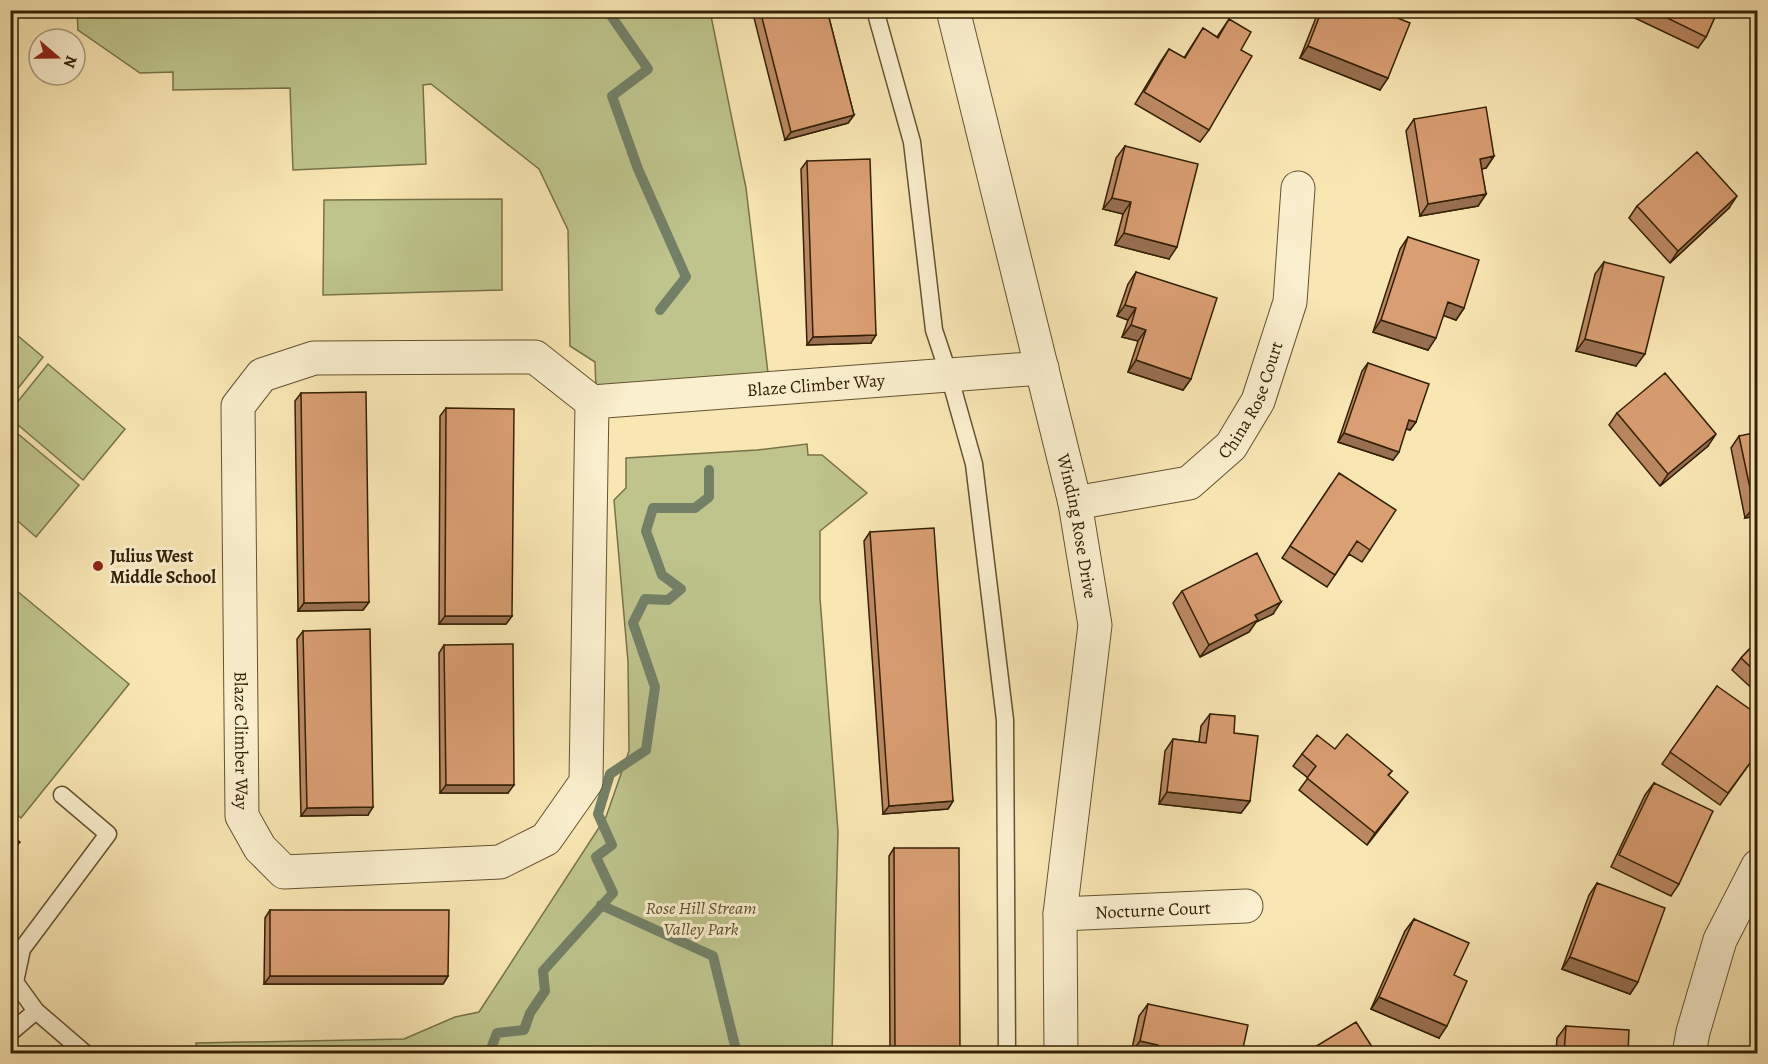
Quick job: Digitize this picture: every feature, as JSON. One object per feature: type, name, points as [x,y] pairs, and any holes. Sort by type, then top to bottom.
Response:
[{"type":"street","name":"Winding Rose Drive","points":[[953,10],[1075,503],[1095,625],[1060,914],[1061,1053]]},
{"type":"street","name":"China Rose Court","points":[[1075,503],[1189,483],[1231,446],[1258,401],[1290,302],[1298,188]]},
{"type":"street","name":"Blaze Climber Way","points":[[592,402],[586,782],[546,838],[500,862],[284,872],[260,848],[242,816],[238,406],[262,375],[314,358],[535,357],[592,402],[1042,368]]},
{"type":"street","points":[[1689,1053],[1720,940],[1758,866]]},
{"type":"street","name":"Nocturne Court","points":[[1060,914],[1246,906]]},
{"type":"lane","points":[[874,10],[912,142],[934,330],[974,464],[1005,720],[1007,1053]]},
{"type":"lane","points":[[62,795],[108,834],[22,949],[15,982],[36,1011],[87,1053]]},
{"type":"lane","points":[[10,1033],[36,1011]]},
{"type":"green space","points":[[77,11],[710,11],[746,188],[768,373],[596,389],[595,362],[570,346],[568,230],[539,169],[431,84],[423,85],[426,164],[293,170],[290,88],[173,90],[173,72],[140,73],[87,36],[87,27],[78,27]]},
{"type":"green space","points":[[502,199],[502,290],[323,295],[324,200]]},
{"type":"green space","points":[[11,330],[43,357],[11,397]]},
{"type":"green space","points":[[48,364],[125,429],[83,480],[11,419],[11,410]]},
{"type":"green space","points":[[11,428],[79,485],[36,537],[11,515]]},
{"type":"green space","name":"Rose Hill Stream Valley Park","points":[[807,444],[808,455],[822,455],[867,493],[820,531],[820,598],[838,832],[832,1053],[197,1053],[196,1043],[404,1039],[455,1017],[479,1012],[606,817],[629,751],[628,662],[614,500],[626,488],[626,458],[757,450]]},
{"type":"green space","points":[[11,586],[129,684],[21,818],[10,809]]},
{"type":"building","points":[[760,10],[827,10],[854,115],[791,132]]},
{"type":"building","points":[[1322,10],[1378,10],[1410,23],[1388,78],[1308,46]]},
{"type":"building","points":[[1651,10],[1718,10],[1706,37]]},
{"type":"building","points":[[1229,19],[1251,32],[1241,50],[1252,56],[1209,130],[1144,92],[1169,49],[1185,58],[1203,28],[1218,38]]},
{"type":"building","points":[[1486,107],[1494,156],[1480,159],[1486,194],[1428,204],[1414,119]]},
{"type":"building","points":[[1125,146],[1198,164],[1177,247],[1124,233],[1131,202],[1112,198]]},
{"type":"building","points":[[1697,152],[1737,196],[1678,251],[1637,206]]},
{"type":"building","points":[[870,159],[876,335],[813,337],[807,161]]},
{"type":"building","points":[[1408,237],[1479,260],[1464,308],[1448,302],[1436,338],[1381,320]]},
{"type":"building","points":[[1604,262],[1664,277],[1645,354],[1585,339]]},
{"type":"building","points":[[1136,272],[1217,298],[1191,379],[1136,360],[1146,330],[1131,325],[1136,308],[1125,305]]},
{"type":"building","points":[[1368,363],[1429,384],[1416,422],[1409,420],[1399,452],[1344,433]]},
{"type":"building","points":[[1665,373],[1716,434],[1668,474],[1617,413]]},
{"type":"building","points":[[366,392],[369,602],[304,603],[301,393]]},
{"type":"building","points":[[446,408],[514,409],[512,616],[445,616]]},
{"type":"building","points":[[1758,432],[1758,506],[1754,507],[1739,436]]},
{"type":"building","points":[[1339,473],[1396,510],[1370,550],[1357,541],[1335,575],[1290,546]]},
{"type":"building","points":[[934,528],[953,801],[889,806],[870,532]]},
{"type":"building","points":[[1257,553],[1281,602],[1255,615],[1258,620],[1209,645],[1182,591]]},
{"type":"building","points":[[370,629],[373,807],[307,808],[303,631]]},
{"type":"building","points":[[1758,640],[1758,674],[1741,658]]},
{"type":"building","points":[[513,644],[514,785],[446,785],[444,645]]},
{"type":"building","points":[[1717,686],[1758,715],[1758,752],[1728,793],[1670,752]]},
{"type":"building","points":[[1210,714],[1235,716],[1234,733],[1258,736],[1250,801],[1167,792],[1173,739],[1206,743]]},
{"type":"building","points":[[1347,734],[1392,771],[1388,775],[1408,792],[1375,833],[1307,778],[1316,766],[1302,754],[1317,735],[1335,749]]},
{"type":"building","points":[[1654,783],[1713,811],[1679,884],[1619,855]]},
{"type":"building","points":[[10,834],[20,842],[10,853]]},
{"type":"building","points":[[894,848],[959,848],[960,1053],[895,1053]]},
{"type":"building","points":[[1597,883],[1665,908],[1638,982],[1570,957]]},
{"type":"building","points":[[270,910],[449,910],[448,976],[270,976]]},
{"type":"building","points":[[1414,919],[1469,943],[1454,975],[1467,981],[1447,1026],[1379,997]]},
{"type":"building","points":[[1148,1004],[1248,1025],[1242,1053],[1156,1053],[1158,1045],[1140,1041]]},
{"type":"building","points":[[1356,1022],[1376,1053],[1305,1053]]},
{"type":"building","points":[[1566,1026],[1629,1030],[1628,1053],[1564,1053]]},
{"type":"waterway","points":[[607,10],[648,69],[612,96],[638,169],[686,277],[660,310]]},
{"type":"waterway","points":[[489,1054],[497,1033],[524,1030],[530,1013],[545,991],[543,971],[613,893],[596,857],[612,845],[598,814],[610,774],[646,750],[655,687],[633,623],[645,599],[668,600],[681,589],[662,575],[646,531],[653,508],[695,508],[709,497],[709,470]]},
{"type":"waterway","points":[[601,905],[713,956],[737,1054]]},
{"type":"place","name":"Julius West Middle School","points":[[98,566]]}]
